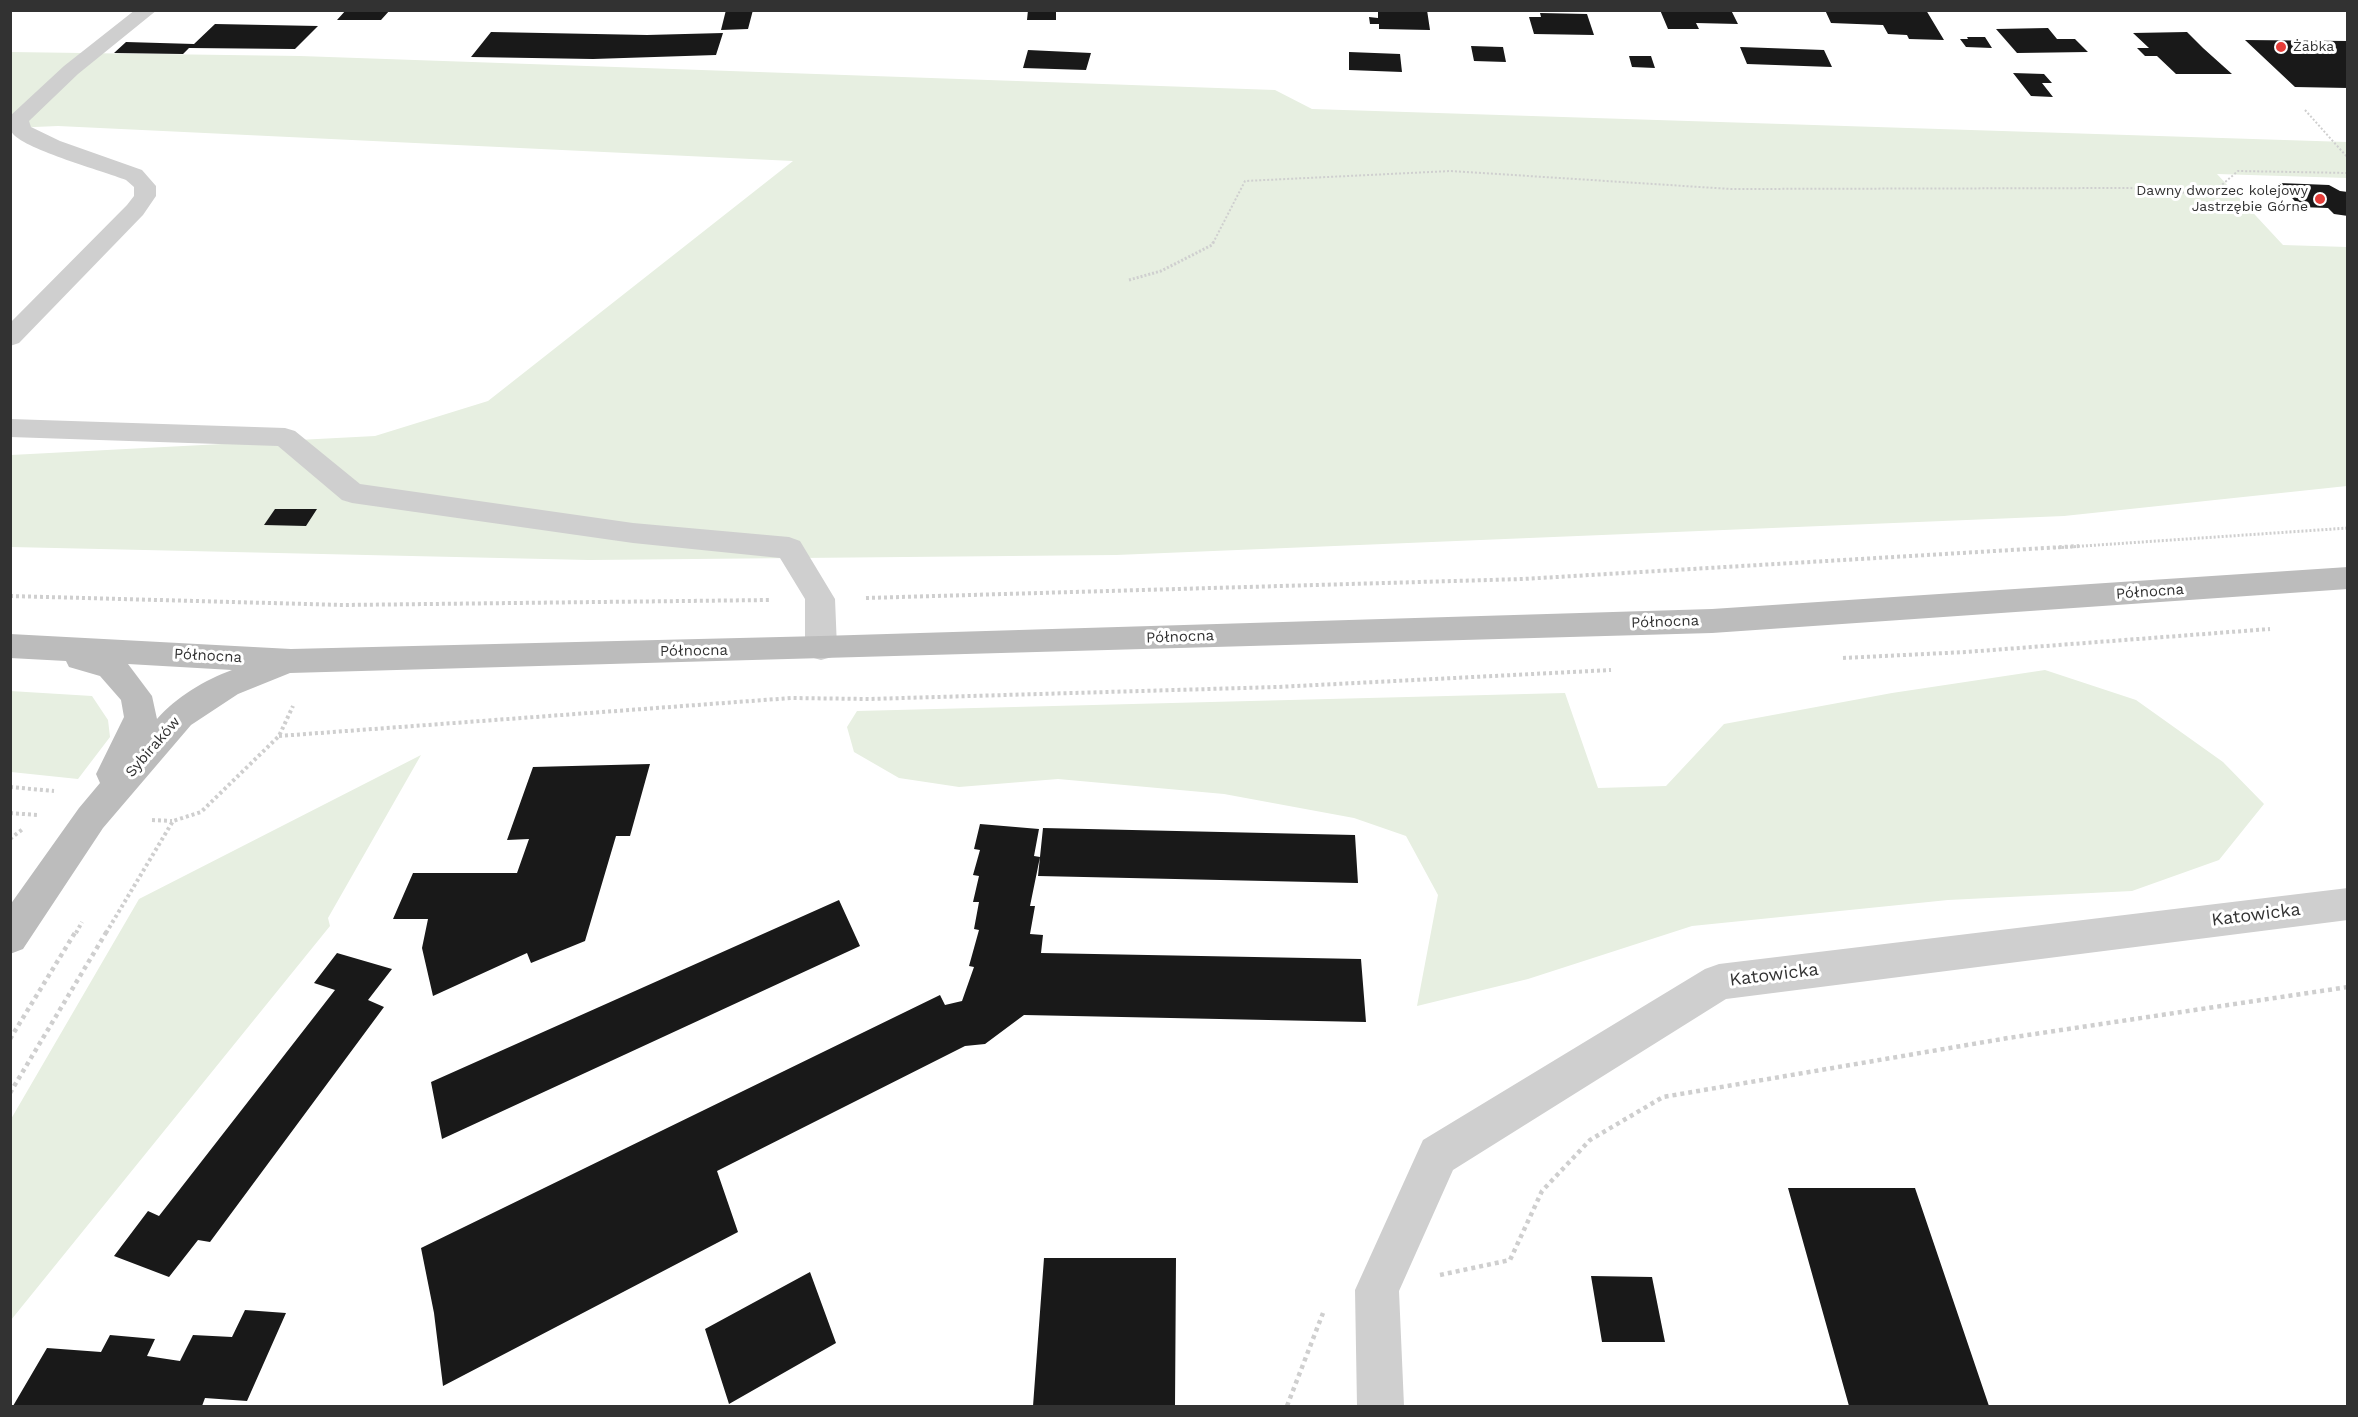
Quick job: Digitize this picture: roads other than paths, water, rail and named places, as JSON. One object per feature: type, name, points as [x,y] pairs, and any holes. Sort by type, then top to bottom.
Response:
[{"type":"street","points":[[10,338],[135,210],[145,196],[146,186],[134,175],[52,146],[22,131],[18,120],[71,70],[148,10]]},
{"type":"street","points":[[10,428],[285,437],[352,493],[633,533],[789,548],[820,599],[821,648]]},
{"type":"street","name":"Północna","points":[[10,646],[291,661],[821,648],[1712,621],[2348,578]]},
{"type":"street","name":"Sybiraków","points":[[44,648],[111,666],[136,696],[141,717],[91,818]]},
{"type":"street","name":"Sybiraków","points":[[10,937],[91,818],[178,716],[227,685],[291,661]]},
{"type":"street","name":"Katowicka","points":[[1380,1407],[1377,1290],[1438,1155],[1719,982],[2348,904]]},
{"type":"place","name":"Żabka","points":[[2281,47]]},
{"type":"place","name":"Dawny dworzec kolejowy Jastrzębie Górne","points":[[2320,199]]}]
